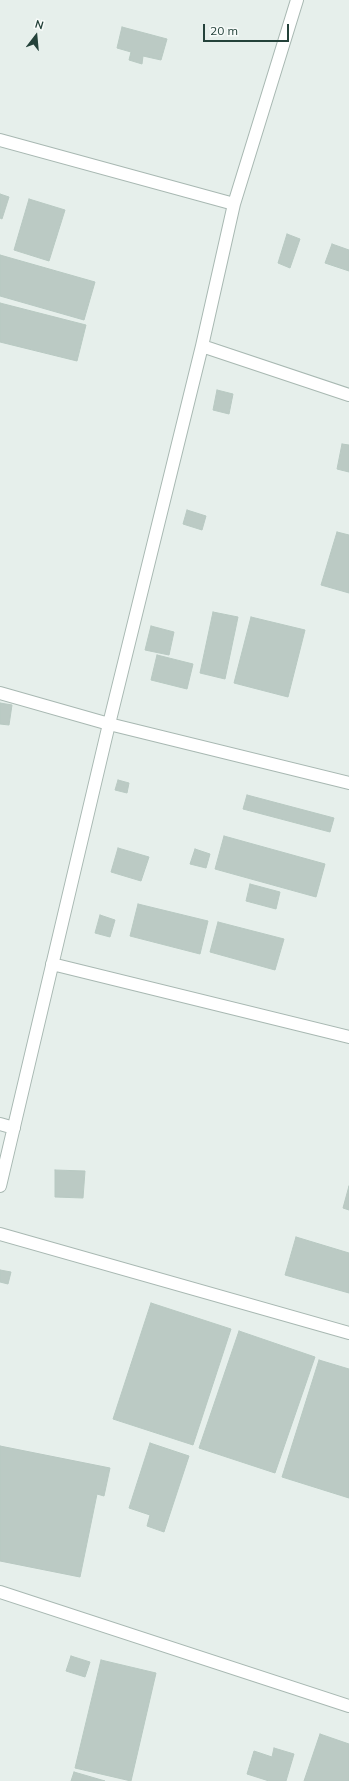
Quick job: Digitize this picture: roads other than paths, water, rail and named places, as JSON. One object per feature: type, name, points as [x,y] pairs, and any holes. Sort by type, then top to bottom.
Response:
[{"type":"street","points":[[0,1186],[109,724],[202,346],[234,204],[298,0]]},
{"type":"street","points":[[0,140],[234,204]]},
{"type":"street","points":[[202,346],[349,395]]},
{"type":"street","points":[[0,693],[109,724],[349,783]]},
{"type":"street","points":[[52,964],[349,1037]]},
{"type":"street","points":[[0,1124],[14,1128]]},
{"type":"street","points":[[0,1234],[349,1333]]},
{"type":"street","points":[[0,1592],[349,1706]]}]
